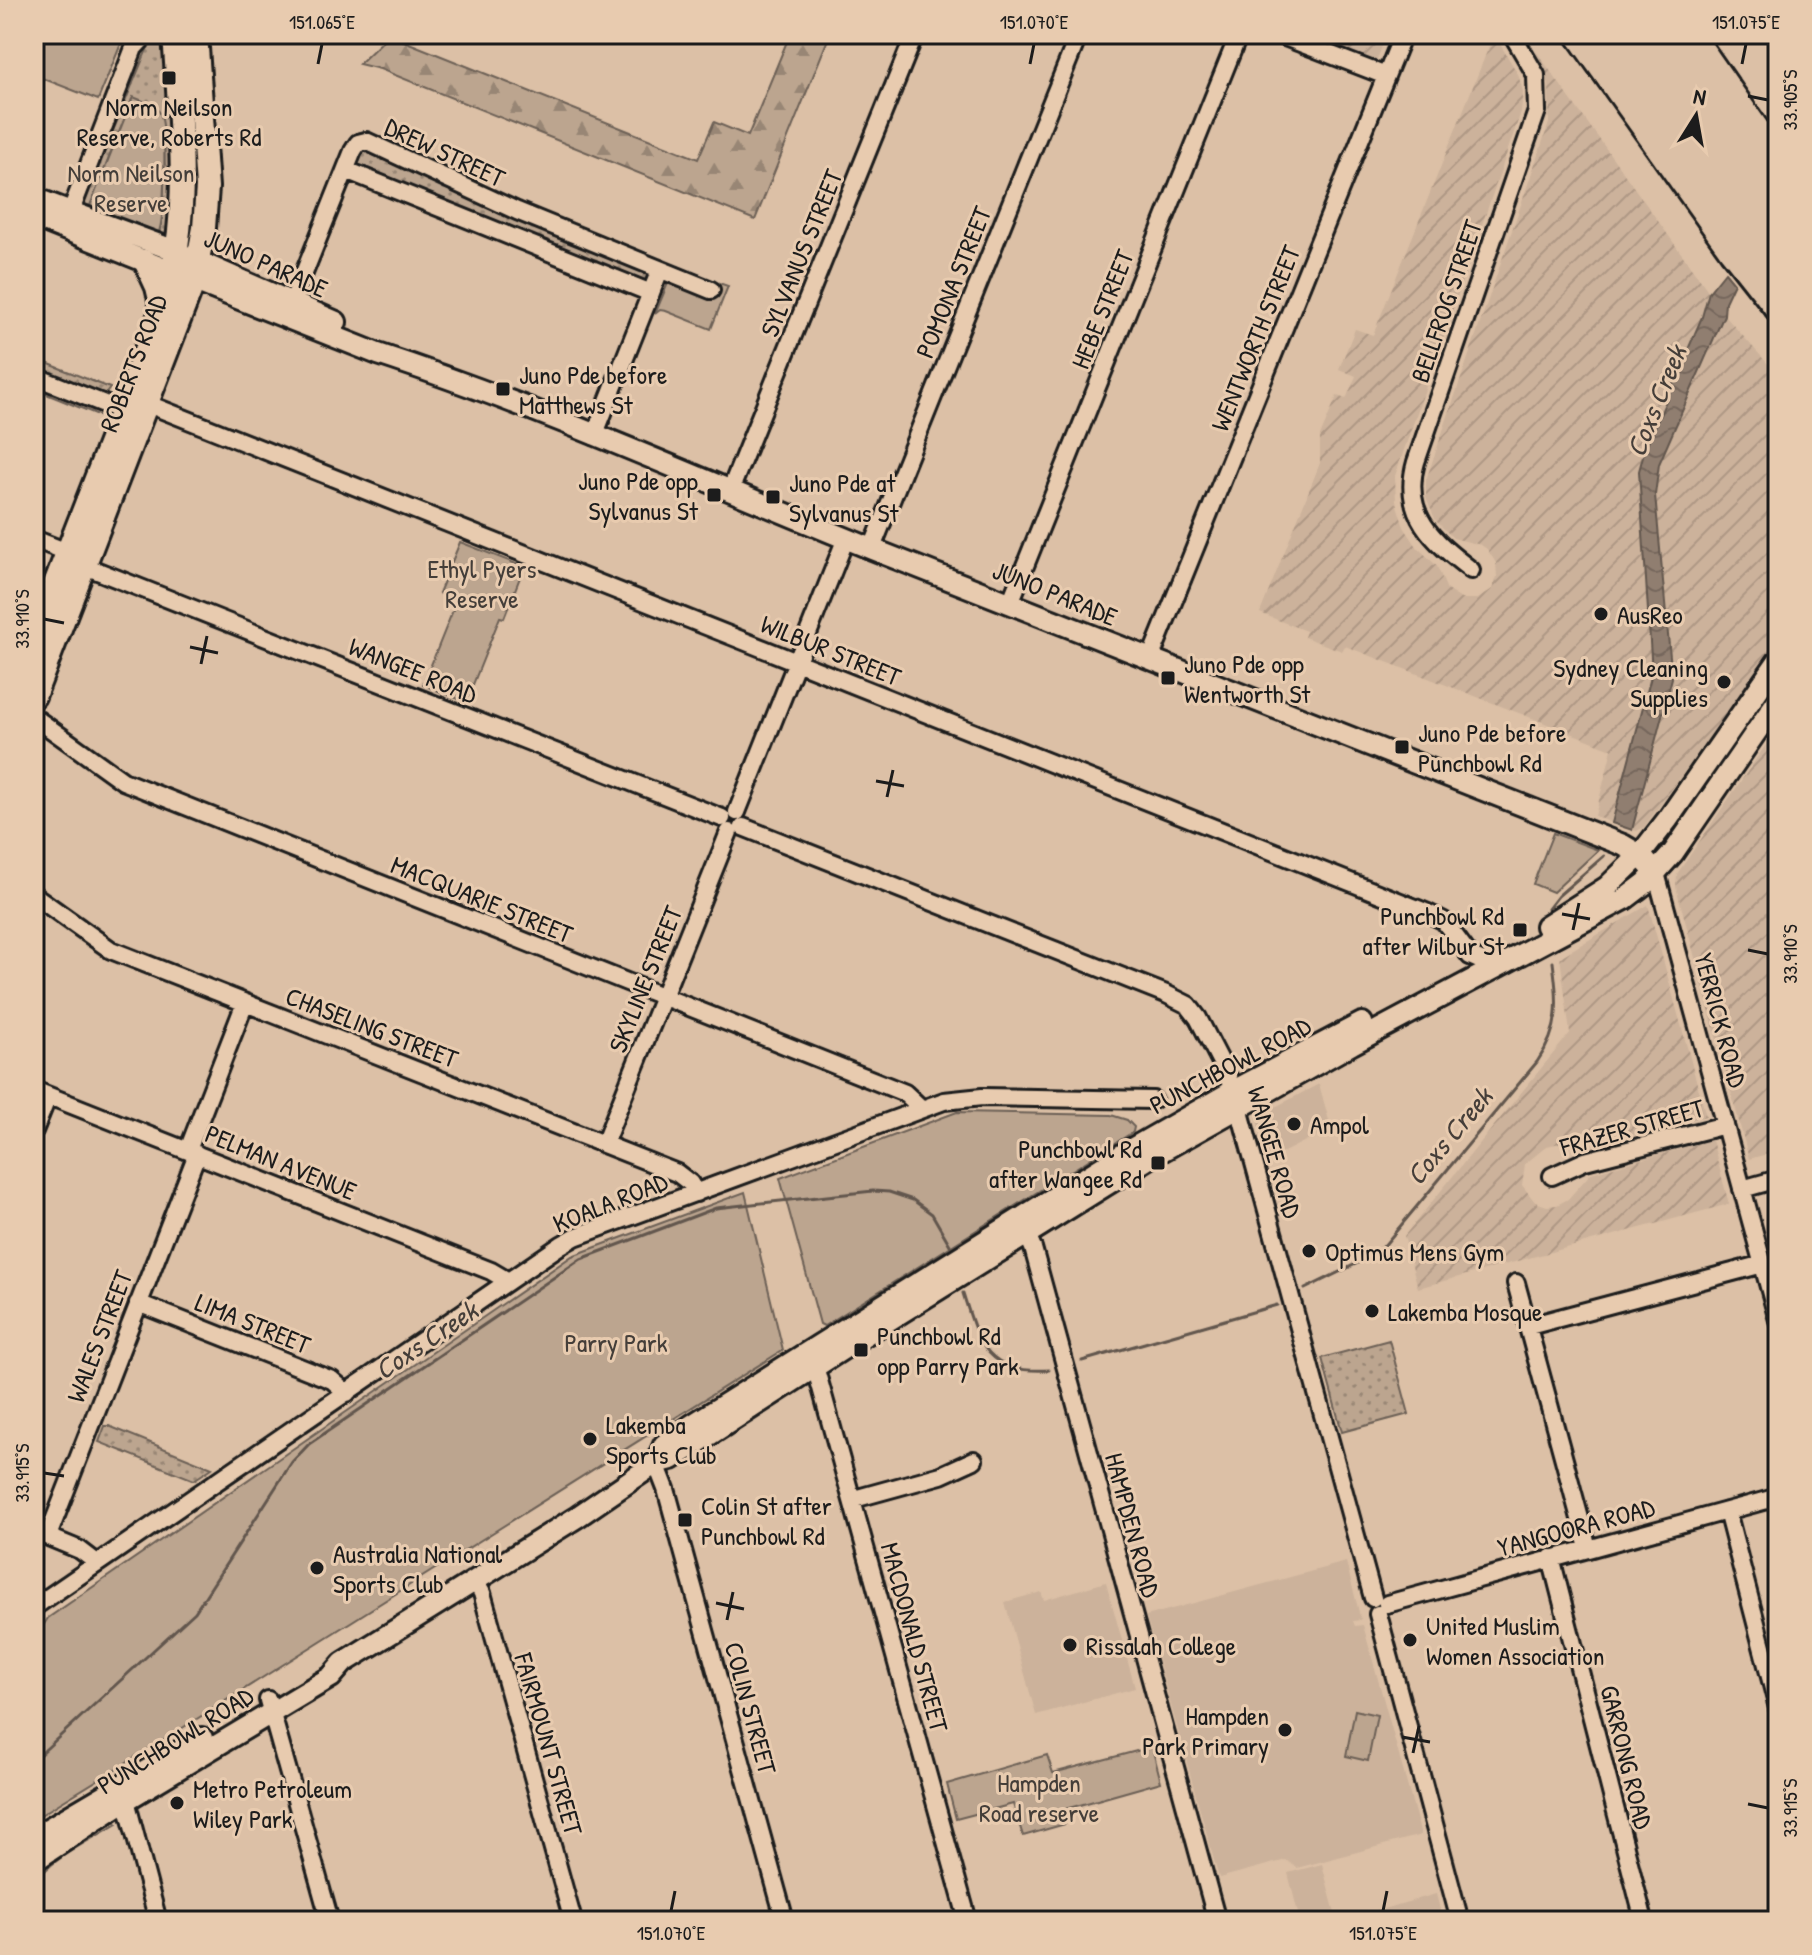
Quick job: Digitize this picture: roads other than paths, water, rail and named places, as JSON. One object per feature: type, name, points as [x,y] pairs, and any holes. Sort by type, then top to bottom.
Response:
[{"type":"highway","name":"ROBERTS ROAD","points":[[34,638],[76,559],[148,404],[186,267],[174,34]]},
{"type":"highway","name":"ROBERTS ROAD","points":[[34,696],[122,411],[162,309],[204,228],[207,187],[196,34]]},
{"type":"highway","points":[[145,261],[157,287],[162,309]]},
{"type":"main road","name":"JUNO PARADE","points":[[34,198],[71,211],[378,354],[428,370],[1623,845],[1640,855],[1656,873]]},
{"type":"main road","name":"JUNO PARADE","points":[[34,217],[145,261],[186,267],[292,303],[381,342],[428,370]]},
{"type":"main road","name":"PUNCHBOWL ROAD","points":[[40,1837],[126,1800],[324,1669],[343,1663],[577,1517],[656,1463],[672,1459],[1139,1164],[1236,1099],[1585,903],[1621,875],[1640,855],[1778,661]]},
{"type":"main road","name":"PUNCHBOWL ROAD","points":[[656,1463],[664,1445],[692,1425],[1128,1151],[1398,1019],[1635,892],[1656,873],[1687,834],[1778,700]]},
{"type":"main road","name":"PUNCHBOWL ROAD","points":[[34,1861],[40,1837],[270,1705]]},
{"type":"main road","points":[[34,1868],[40,1837]]},
{"type":"street","points":[[71,211],[134,48],[147,34]]},
{"type":"street","name":"SYLVANUS STREET","points":[[730,491],[915,34]]},
{"type":"street","name":"POMONA STREET","points":[[872,548],[1079,34]]},
{"type":"street","name":"HEBE STREET","points":[[1010,603],[1239,34]]},
{"type":"street","points":[[1277,34],[1386,76]]},
{"type":"street","name":"WENTWORTH STREET","points":[[1150,659],[1403,34]]},
{"type":"street","name":"BELLFROG STREET","points":[[1471,570],[1446,551],[1428,531],[1417,513],[1411,488],[1416,462],[1537,111],[1536,75],[1512,34]]},
{"type":"street","name":"DREW STREET","points":[[651,293],[346,170],[355,146],[370,142],[517,211],[711,290]]},
{"type":"street","points":[[292,303],[346,170]]},
{"type":"street","points":[[594,436],[660,270]]},
{"type":"street","points":[[34,376],[122,411]]},
{"type":"street","name":"WILBUR STREET","points":[[148,404],[1428,913],[1444,921],[1470,956],[1481,961]]},
{"type":"street","name":"SKYLINE STREET","points":[[604,1144],[846,538]]},
{"type":"street","name":"WANGEE ROAD","points":[[34,539],[76,559],[1188,1005],[1198,1018],[1236,1099],[1379,1605],[1460,1921]]},
{"type":"street","name":"MACQUARIE STREET","points":[[34,717],[123,781],[905,1093],[921,1108]]},
{"type":"street","name":"YERRICK ROAD","points":[[1656,873],[1778,1320]]},
{"type":"street","name":"CHASELING STREET","points":[[34,895],[111,950],[677,1173],[690,1183],[696,1193]]},
{"type":"street","name":"WALES STREET","points":[[41,1533],[138,1303],[245,1003]]},
{"type":"street","points":[[34,1131],[41,1093]]},
{"type":"street","name":"PELMAN AVENUE","points":[[41,1093],[491,1271],[508,1281]]},
{"type":"street","name":"KOALA ROAD","points":[[34,1607],[575,1237],[944,1101],[982,1097],[1153,1100]]},
{"type":"street","name":"FRAZER STREET","points":[[1552,1176],[1585,1161],[1725,1125]]},
{"type":"street","points":[[1742,1189],[1778,1179]]},
{"type":"street","name":"HAMPDEN ROAD","points":[[1027,1234],[1217,1921]]},
{"type":"street","points":[[1529,1326],[1763,1264]]},
{"type":"street","points":[[1516,1283],[1588,1548]]},
{"type":"street","name":"LIMA STREET","points":[[138,1303],[332,1380],[347,1393]]},
{"type":"street","name":"MACDONALD STREET","points":[[815,1366],[968,1921]]},
{"type":"street","points":[[854,1499],[941,1475],[974,1460]]},
{"type":"street","name":"COLIN STREET","points":[[656,1463],[785,1921]]},
{"type":"street","name":"YANGOORA ROAD","points":[[1379,1605],[1778,1497]]},
{"type":"street","points":[[1727,1511],[1778,1708]]},
{"type":"street","points":[[41,1533],[88,1554],[97,1563]]},
{"type":"street","name":"GARRONG ROAD","points":[[1551,1558],[1644,1921]]},
{"type":"street","name":"FAIRMOUNT STREET","points":[[475,1581],[486,1608],[573,1921]]},
{"type":"street","points":[[270,1705],[330,1921]]},
{"type":"street","points":[[126,1800],[158,1921]]},
{"type":"water","points":[[1725,272],[1734,283],[1725,302],[1724,315],[1659,464],[1655,495],[1672,678],[1632,830],[1612,823],[1652,673],[1639,471],[1644,452],[1702,317],[1709,292]]},
{"type":"waterway","name":"Coxs Creek","points":[[1548,909],[1558,896],[1604,856]]},
{"type":"waterway","name":"Coxs Creek","points":[[1305,1289],[1378,1253],[1537,1062],[1550,1037],[1556,1014],[1553,962]]},
{"type":"waterway","name":"Coxs Creek","points":[[34,1760],[195,1612],[292,1462],[309,1444],[581,1259],[716,1208],[873,1191],[889,1192],[913,1200],[932,1214],[950,1245]]},
{"type":"waterway","name":"Coxs Creek","points":[[963,1293],[974,1328],[989,1352],[999,1361],[1028,1370],[1049,1370]]},
{"type":"waterway","name":"Coxs Creek","points":[[1082,1361],[1277,1305]]},
{"type":"railway","points":[[1561,34],[1721,259],[1778,331]]},
{"type":"railway","points":[[1707,34],[1778,136]]},
{"type":"place","name":"Norm Neilson Reserve, Roberts Rd","points":[[169,78]]},
{"type":"place","name":"Juno Pde before Matthews St","points":[[503,389]]},
{"type":"place","name":"Juno Pde opp Sylvanus St","points":[[714,495]]},
{"type":"place","name":"Juno Pde at Sylvanus St","points":[[773,497]]},
{"type":"place","name":"AusReo","points":[[1601,614]]},
{"type":"place","name":"Juno Pde opp Wentworth St","points":[[1168,678]]},
{"type":"place","name":"Sydney Cleaning Supplies","points":[[1724,682]]},
{"type":"place","name":"Juno Pde before Punchbowl Rd","points":[[1402,747]]},
{"type":"place","name":"Punchbowl Rd after Wilbur St","points":[[1520,930]]},
{"type":"place","name":"Ampol","points":[[1294,1124]]},
{"type":"place","name":"Punchbowl Rd after Wangee Rd","points":[[1158,1163]]},
{"type":"place","name":"Optimus Mens Gym","points":[[1309,1251]]},
{"type":"place","name":"Lakemba Mosque","points":[[1372,1311]]},
{"type":"place","name":"Punchbowl Rd opp Parry Park","points":[[861,1350]]},
{"type":"place","name":"Lakemba Sports Club","points":[[590,1439]]},
{"type":"place","name":"Colin St after Punchbowl Rd","points":[[685,1520]]},
{"type":"place","name":"Australia National Sports Club","points":[[317,1568]]},
{"type":"place","name":"United Muslim Women Association","points":[[1410,1640]]},
{"type":"place","name":"Rissalah College","points":[[1070,1645]]},
{"type":"place","name":"Hampden Park Primary","points":[[1285,1730]]},
{"type":"place","name":"Metro Petroleum Wiley Park","points":[[177,1803]]},
{"type":"park label","name":"Norm Neilson Reserve","points":[[131,187]]},
{"type":"park label","name":"Ethyl Pyers Reserve","points":[[482,583]]},
{"type":"park label","name":"Parry Park","points":[[616,1342]]},
{"type":"park label","name":"Hampden Road reserve","points":[[1039,1797]]}]
